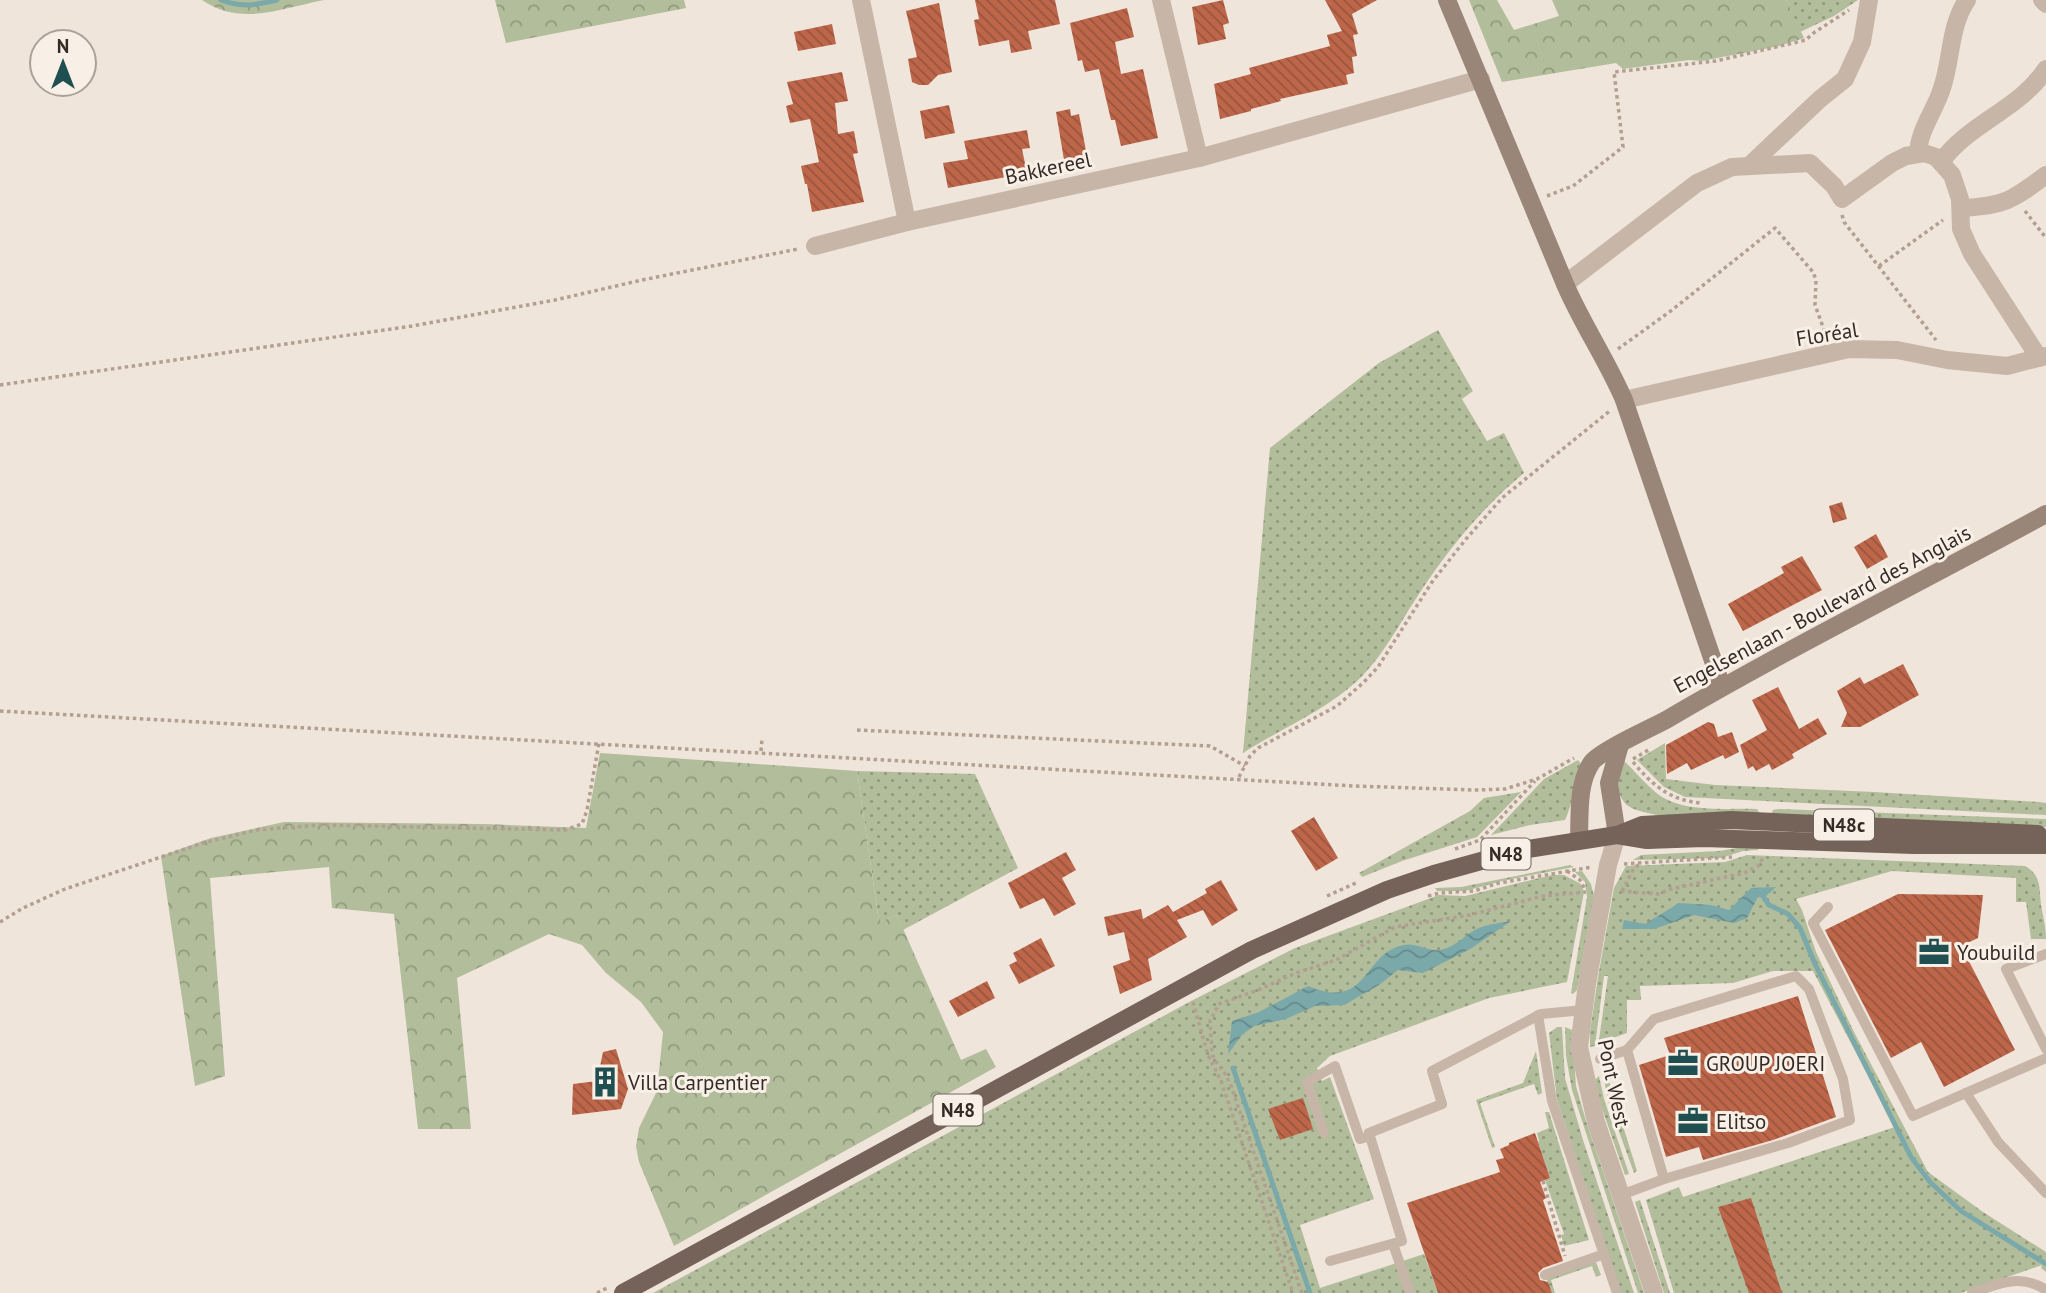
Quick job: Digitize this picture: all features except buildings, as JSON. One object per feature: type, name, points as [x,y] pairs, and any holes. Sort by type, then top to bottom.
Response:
[{"type":"main road","name":"N48c","points":[[1617,835],[1642,825],[1731,820],[2046,834]]},
{"type":"main road","name":"N48c","points":[[1617,835],[1647,840],[1704,838],[1914,845],[2046,845]]},
{"type":"main road","name":"N48","points":[[623,1293],[1295,929],[1387,890],[1434,874],[1521,850],[1617,835]]},
{"type":"street","points":[[860,0],[907,222]]},
{"type":"street","points":[[1161,0],[1199,158]]},
{"type":"street","points":[[1447,0],[1564,284],[1624,400],[1722,687]]},
{"type":"street","points":[[1918,154],[1918,143],[1923,129],[1942,91],[1955,23],[1967,0]]},
{"type":"street","points":[[2042,0],[2046,4]]},
{"type":"street","points":[[1749,166],[1819,99],[1845,79],[1862,42],[1868,1]]},
{"type":"street","points":[[1564,284],[1698,183],[1732,167],[1810,163],[1842,199],[1906,156],[1918,154],[1936,157],[1941,162],[1970,132],[2029,90],[2046,69]]},
{"type":"street","name":"Bakkereel","points":[[815,246],[907,222],[1199,158],[1481,79]]},
{"type":"street","name":"Floréal","points":[[1624,400],[1849,349],[1897,350],[1947,360],[2007,366],[2042,357],[1972,254],[1961,229],[1961,208],[1952,175],[1941,162]]},
{"type":"street","points":[[1961,208],[1996,205],[2014,199],[2046,175]]},
{"type":"street","name":"Engelsenlaan - Boulevard des Anglais","points":[[1580,840],[1582,792],[1587,771],[1601,753],[2046,514]]},
{"type":"street","points":[[1617,835],[1609,783],[1620,745]]},
{"type":"street","name":"Pont West","points":[[1617,835],[1603,890],[1579,1047],[1596,1122],[1654,1293]]},
{"type":"lane","points":[[1828,907],[1813,923],[1913,1116],[2046,1058]]},
{"type":"lane","points":[[2046,954],[2006,969],[2046,1049]]},
{"type":"lane","points":[[1600,1059],[1627,1050],[1654,1018],[1796,976],[1809,989],[1843,1079],[1850,1120],[1788,1143],[1621,1195]]},
{"type":"lane","points":[[1330,1261],[1402,1241],[1369,1133],[1442,1104],[1432,1071],[1538,1015],[1584,1010]]},
{"type":"lane","points":[[1538,1015],[1552,1101],[1617,1293]]},
{"type":"lane","points":[[1627,1050],[1664,1180]]},
{"type":"lane","points":[[1324,1133],[1307,1082],[1335,1066],[1360,1139],[1370,1136]]},
{"type":"lane","points":[[1966,1093],[1998,1142],[2046,1193]]},
{"type":"lane","points":[[1393,1244],[1410,1293]]},
{"type":"lane","points":[[1545,1275],[1604,1254]]},
{"type":"lane","points":[[1972,1293],[2006,1281],[2022,1280],[2046,1290]]},
{"type":"path","points":[[1531,202],[1573,186],[1623,147],[1614,72],[1716,61],[1806,40],[1840,15],[1868,1]]},
{"type":"path","points":[[1842,199],[1844,222],[1941,347],[1947,360]]},
{"type":"path","points":[[2014,199],[2046,238]]},
{"type":"path","points":[[1880,266],[1961,208]]},
{"type":"path","points":[[1604,357],[1672,310],[1774,228],[1813,272],[1816,280],[1815,306],[1832,353]]},
{"type":"path","points":[[0,385],[412,326],[555,300],[642,279],[815,246]]},
{"type":"path","points":[[1239,778],[1258,748],[1336,706],[1364,682],[1378,667],[1433,582],[1502,498],[1624,400]]},
{"type":"path","points":[[0,711],[761,749],[1475,790],[1505,789],[1536,779],[1578,755]]},
{"type":"path","points":[[857,730],[1210,746],[1245,766]]},
{"type":"path","points":[[761,749],[762,739]]},
{"type":"path","points":[[0,922],[23,908],[65,890],[203,843],[256,830],[320,825],[565,830],[582,824],[599,743]]},
{"type":"path","points":[[1631,760],[1653,784],[1671,797],[1707,803]]},
{"type":"path","points":[[1480,840],[1536,779]]},
{"type":"path","points":[[1302,1293],[1231,1086],[1214,1059],[1210,1021],[1219,1004],[1296,972],[1336,960],[1395,927],[1470,915],[1543,896],[1603,890],[1658,894],[1680,886],[1744,873],[1760,865],[1764,853],[1757,853]]},
{"type":"path","points":[[1420,898],[1440,893],[1474,891],[1510,881],[1608,865],[1713,860],[1736,856]]},
{"type":"path","points":[[1193,1000],[1208,1055],[1221,1081],[1293,1293]]},
{"type":"path","points":[[1543,1181],[1565,1257],[1600,1243]]},
{"type":"green space","points":[[202,0],[324,0],[277,11],[247,14],[232,13]]},
{"type":"green space","points":[[495,0],[684,0],[686,8],[506,43]]},
{"type":"green space","points":[[1469,0],[1497,0],[1514,30],[1559,16],[1552,0],[1786,0],[1804,38],[1779,46],[1702,61],[1689,60],[1623,69],[1616,63],[1502,82]]},
{"type":"green space","points":[[1786,0],[1858,0],[1834,16],[1800,32]]},
{"type":"green space","points":[[1438,330],[1473,391],[1462,399],[1487,441],[1504,433],[1524,473],[1494,500],[1454,545],[1430,577],[1383,651],[1357,681],[1317,711],[1243,753],[1270,448],[1379,363]]},
{"type":"green space","points":[[1665,743],[1666,779],[1715,785],[2039,802],[2046,803],[2046,815],[1685,797],[1664,787],[1637,760]]},
{"type":"green space","points":[[600,753],[857,771],[879,922],[897,915],[961,1060],[986,1049],[996,1067],[674,1246],[639,1162],[636,1146],[639,1128],[657,1091],[663,1032],[641,1002],[606,973],[582,945],[549,934],[457,978],[471,1129],[418,1129],[394,914],[332,908],[329,867],[210,878],[225,1076],[195,1086],[161,856],[211,838],[284,822],[586,828]]},
{"type":"green space","points":[[1578,760],[1582,765],[1565,820],[1491,835],[1544,779]]},
{"type":"green space","points":[[1623,760],[1654,791],[1669,801],[1693,807],[1757,809],[1762,817],[1667,816],[1633,809],[1624,802],[1619,792],[1618,782]]},
{"type":"green space","points":[[857,771],[975,774],[1018,868],[903,930],[897,915],[879,922]]},
{"type":"green space","points":[[1521,792],[1477,837],[1362,877],[1359,873],[1470,811],[1484,798]]},
{"type":"green space","points":[[1773,810],[2046,819],[2046,827],[1770,817]]},
{"type":"green space","points":[[1760,844],[1758,850],[1743,851],[1721,858],[1633,860],[1641,855],[1719,851]]},
{"type":"green space","points":[[1747,855],[2025,866],[2037,878],[2046,939],[2031,939],[2026,902],[2016,902],[2016,878],[1892,871],[1796,899],[1816,952],[1854,1032],[1928,1172],[1983,1212],[2046,1252],[2046,1272],[2041,1268],[2042,1265],[1961,1293],[1674,1293],[1646,1200],[1679,1187],[1683,1197],[1895,1127],[1813,971],[1773,971],[1733,983],[1640,986],[1641,1000],[1627,1000],[1627,1033],[1613,1038],[1613,1044],[1598,1047],[1608,976],[1604,976],[1595,1046],[1590,1047],[1598,977],[1614,888],[1626,866],[1725,862]]},
{"type":"green space","points":[[1570,865],[1574,867],[1465,891],[1437,891],[1435,888],[1461,887]]},
{"type":"green space","points":[[1582,871],[1591,884],[1594,896],[1577,990],[1573,994],[1571,993],[1587,897],[1585,882],[1575,872]]},
{"type":"green space","points":[[1552,875],[1564,875],[1581,884],[1584,892],[1567,982],[1489,998],[1330,1056],[1317,1068],[1322,1081],[1330,1077],[1374,1199],[1300,1225],[1320,1288],[1424,1254],[1438,1293],[653,1293],[1193,1000],[1295,948],[1439,895],[1465,896]]},
{"type":"green space","points":[[1562,1027],[1565,1078],[1634,1293],[1621,1293],[1557,1100],[1549,1033]]},
{"type":"green space","points":[[1565,1027],[1572,1030],[1576,1086],[1586,1121],[1644,1293],[1638,1293],[1572,1090],[1566,1056]]},
{"type":"green space","points":[[1536,1051],[1542,1093],[1538,1095],[1534,1084],[1480,1103],[1495,1147],[1492,1148],[1476,1100],[1523,1083]]},
{"type":"green space","points":[[1603,1075],[1607,1075],[1637,1171],[1634,1173],[1609,1104]]},
{"type":"green space","points":[[1599,1076],[1629,1174],[1625,1175],[1597,1094],[1595,1080]]},
{"type":"green space","points":[[1545,1112],[1549,1112],[1589,1240],[1564,1246],[1561,1235],[1564,1234],[1545,1180],[1550,1178],[1538,1142],[1537,1133],[1549,1128]]},
{"type":"green space","points":[[1640,1200],[1670,1293],[1664,1293],[1635,1202]]},
{"type":"green space","points":[[1596,1262],[1601,1275],[1596,1277],[1592,1266],[1551,1280],[1555,1293],[1552,1293],[1546,1277]]},
{"type":"water","points":[[1776,887],[1764,898],[1758,897],[1747,918],[1734,923],[1694,915],[1654,929],[1622,929],[1624,920],[1645,924],[1679,903],[1711,905],[1729,910],[1751,888]]},
{"type":"water","points":[[1511,921],[1472,948],[1423,973],[1398,970],[1379,985],[1344,1005],[1315,1006],[1286,1019],[1254,1026],[1242,1035],[1228,1054],[1232,1021],[1259,1012],[1308,986],[1328,992],[1343,992],[1354,987],[1390,950],[1413,945],[1441,950],[1479,928]]},
{"type":"waterway","points":[[221,0],[249,5],[277,0]]},
{"type":"waterway","points":[[1764,898],[1769,905],[1788,914],[1800,928],[1815,964],[1911,1157],[1930,1182],[1961,1211],[2046,1264]]},
{"type":"waterway","points":[[1233,1068],[1310,1293]]},
{"type":"place","name":"Youbuild","points":[[1934,952]]},
{"type":"place","name":"GROUP JOERI","points":[[1683,1063]]},
{"type":"place","name":"Villa Carpentier","points":[[605,1082]]},
{"type":"place","name":"Elitso","points":[[1693,1121]]}]
